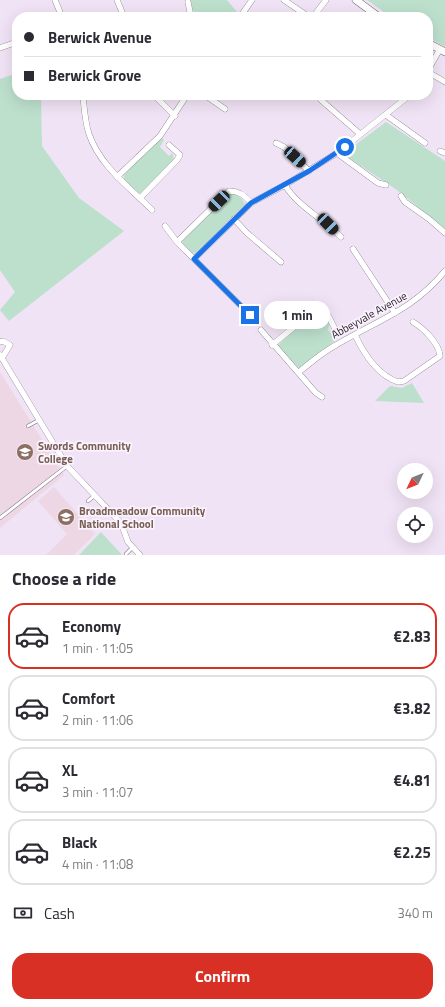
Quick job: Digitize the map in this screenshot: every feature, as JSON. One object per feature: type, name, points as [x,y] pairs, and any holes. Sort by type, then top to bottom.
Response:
[{"type":"street","points":[[55,0],[60,12]]},
{"type":"street","points":[[117,0],[122,12]]},
{"type":"street","points":[[243,12],[251,0]]},
{"type":"street","points":[[284,0],[302,12]]},
{"type":"street","points":[[317,12],[326,0]]},
{"type":"street","points":[[356,0],[372,12]]},
{"type":"street","points":[[188,2],[190,12]]},
{"type":"street","points":[[0,48],[12,44]]},
{"type":"street","points":[[433,45],[443,50],[433,64]]},
{"type":"street","points":[[433,74],[445,82]]},
{"type":"street","points":[[84,100],[90,136],[101,158],[117,177],[152,210]]},
{"type":"street","points":[[159,100],[174,116]]},
{"type":"street","points":[[117,177],[160,136],[184,100]]},
{"type":"street","points":[[212,100],[225,109]]},
{"type":"street","points":[[321,100],[360,134]]},
{"type":"street","points":[[194,259],[251,203],[285,186],[337,153],[403,100]]},
{"type":"street","points":[[386,115],[425,143]]},
{"type":"street","points":[[276,143],[284,147],[309,171]]},
{"type":"street","points":[[140,198],[177,160],[180,155],[169,145]]},
{"type":"street","points":[[337,153],[378,183],[386,185]]},
{"type":"street","points":[[285,186],[290,194],[303,206],[328,224],[341,237]]},
{"type":"street","points":[[177,242],[229,191],[236,191],[244,195],[251,203]]},
{"type":"street","points":[[401,196],[405,202],[429,219],[445,233]]},
{"type":"street","points":[[234,219],[247,233],[281,262]]},
{"type":"street","points":[[165,226],[177,242],[250,315]]},
{"type":"street","points":[[353,249],[395,313]]},
{"type":"street","name":"Abbeyvale Avenue","points":[[299,372],[336,345],[395,313],[420,297],[445,271]]},
{"type":"street","points":[[272,345],[316,309],[321,309],[329,318],[335,329]]},
{"type":"street","points":[[354,335],[369,360],[382,373],[398,382],[404,381],[440,356],[440,352],[434,341],[420,326],[413,322]]},
{"type":"street","points":[[260,330],[272,345],[299,372],[316,393],[322,397]]},
{"type":"street","points":[[0,342],[3,341],[10,346],[1,356],[67,466],[121,524],[128,542],[140,555]]},
{"type":"lane","points":[[28,426],[39,420]]},
{"type":"lane","points":[[0,518],[67,466]]},
{"type":"lane","points":[[88,501],[94,496]]},
{"type":"lane","points":[[126,554],[132,548]]},
{"type":"shaded area","name":"Swords Community College","points":[[0,372],[64,475],[0,528]]},
{"type":"shaded area","name":"Broadmeadow Community National School","points":[[54,487],[95,534],[74,555],[46,555],[67,534],[38,501]]},
{"type":"green space","points":[[189,0],[227,0],[237,12],[194,12]]},
{"type":"green space","points":[[367,0],[445,0],[445,47],[433,40],[433,12],[384,12]]},
{"type":"green space","points":[[12,75],[12,100],[41,100],[42,146],[79,198],[124,231],[9,321],[0,310],[15,292],[0,270],[0,79]]},
{"type":"green space","points":[[386,122],[445,161],[445,229],[397,190],[343,154]]},
{"type":"green space","points":[[160,137],[164,140],[160,147],[169,156],[172,153],[174,159],[143,192],[138,194],[124,181],[124,175]]},
{"type":"green space","points":[[229,193],[238,196],[245,204],[195,253],[192,253],[182,245],[183,240]]},
{"type":"green space","points":[[316,310],[330,322],[328,330],[337,339],[299,368],[277,346]]},
{"type":"green space","points":[[412,383],[424,403],[375,401],[390,386],[402,388]]},
{"type":"green space","points":[[101,532],[122,555],[79,555]]},
{"type":"place","name":"Swords Community College","points":[[25,452]]},
{"type":"place","name":"Broadmeadow Community National School","points":[[66,517]]},
{"type":"route","points":[[250,315],[244,311],[194,259],[251,203],[285,186],[345,147]]}]
